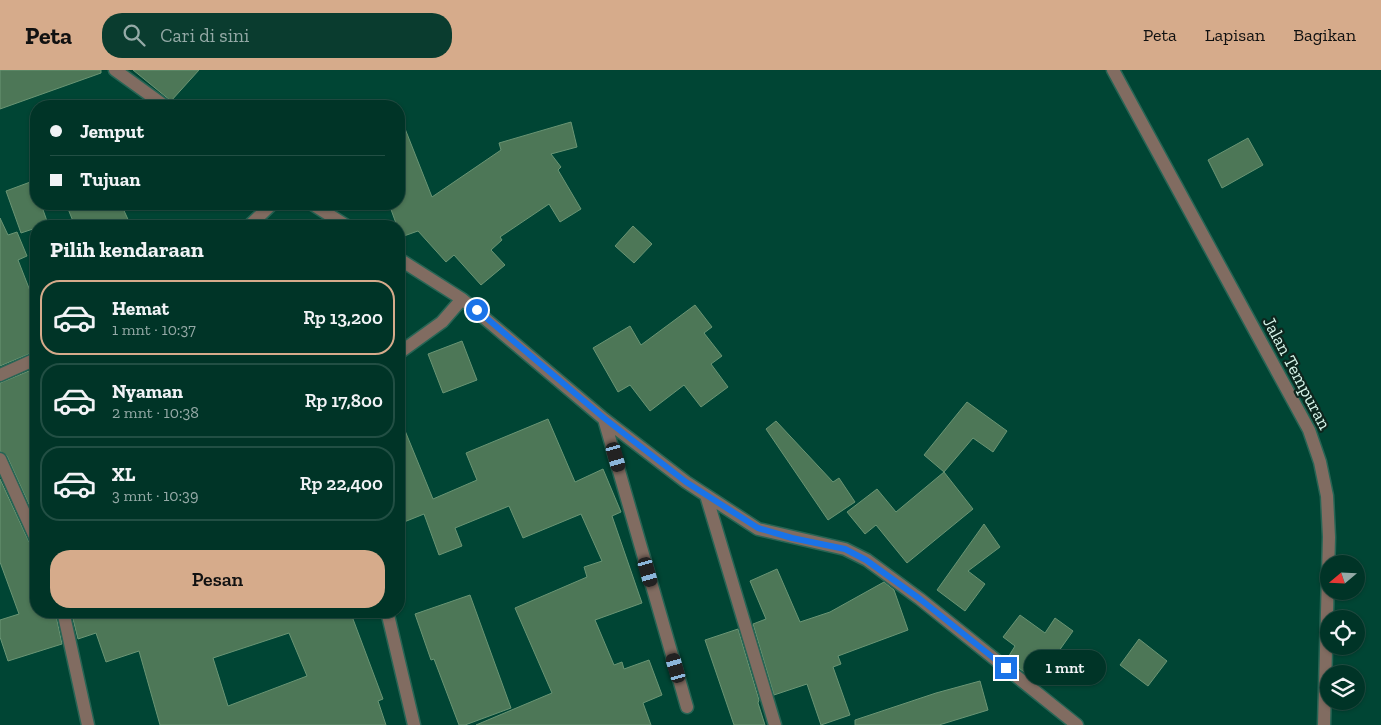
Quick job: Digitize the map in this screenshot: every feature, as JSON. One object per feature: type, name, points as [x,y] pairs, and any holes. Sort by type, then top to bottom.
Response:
[{"type":"street","points":[[115,70],[157,100]]},
{"type":"street","name":"Jalan Tempuran","points":[[1113,70],[1309,430],[1320,462],[1327,496],[1329,537],[1324,725]]},
{"type":"street","points":[[255,220],[266,210]]},
{"type":"street","points":[[322,210],[338,220]]},
{"type":"street","points":[[405,262],[462,298],[604,418],[686,482],[758,528],[792,538],[845,549],[866,560],[920,599],[1078,725]]},
{"type":"street","points":[[405,349],[442,322],[462,298]]},
{"type":"street","points":[[0,375],[30,362]]},
{"type":"street","points":[[604,418],[687,707]]},
{"type":"street","points":[[0,459],[30,522]]},
{"type":"street","points":[[706,495],[775,725]]},
{"type":"street","points":[[65,618],[88,725]]},
{"type":"street","points":[[389,618],[414,725]]},
{"type":"building","points":[[0,70],[101,70],[101,73],[0,109]]},
{"type":"building","points":[[133,70],[199,70],[172,100]]},
{"type":"building","points":[[571,122],[577,147],[551,154],[561,167],[558,170],[581,209],[560,222],[549,204],[500,237],[502,240],[491,250],[505,265],[481,285],[454,255],[446,262],[418,231],[405,236],[405,220],[395,220],[391,210],[405,210],[405,129],[432,197],[501,150],[499,143]]},
{"type":"building","points":[[1248,138],[1263,165],[1222,188],[1208,160]]},
{"type":"building","points":[[30,182],[30,210],[43,210],[47,220],[30,220],[30,230],[21,233],[6,191]]},
{"type":"building","points":[[68,210],[124,210],[128,220],[73,220]]},
{"type":"building","points":[[0,218],[8,235],[17,232],[27,256],[18,260],[30,291],[30,354],[0,366]]},
{"type":"building","points":[[633,226],[652,244],[634,263],[615,246]]},
{"type":"building","points":[[695,305],[712,327],[704,333],[722,356],[711,364],[728,387],[701,407],[684,385],[650,411],[630,385],[618,392],[593,348],[630,326],[641,345]]},
{"type":"building","points":[[462,341],[477,380],[443,393],[428,354]]},
{"type":"building","points":[[30,370],[30,507],[7,456],[0,451],[0,383]]},
{"type":"building","points":[[967,402],[1007,431],[993,452],[973,438],[944,472],[924,455]]},
{"type":"building","points":[[548,419],[575,482],[603,469],[621,512],[612,516],[642,603],[595,620],[614,665],[622,662],[624,669],[649,660],[662,695],[643,703],[651,725],[476,725],[552,693],[515,608],[587,577],[584,567],[602,561],[581,514],[523,538],[509,506],[455,528],[462,546],[439,555],[424,514],[405,522],[405,431],[433,499],[477,480],[466,453]]},
{"type":"building","points":[[776,421],[833,482],[839,478],[855,502],[828,520],[766,429]]},
{"type":"building","points":[[944,472],[973,509],[907,563],[876,525],[865,534],[847,512],[877,489],[896,512]]},
{"type":"building","points":[[0,479],[30,543],[30,618],[56,618],[62,644],[8,661],[0,637],[0,620],[19,614],[0,562]]},
{"type":"building","points":[[984,524],[1000,547],[968,571],[985,584],[965,611],[937,590]]},
{"type":"building","points":[[777,569],[800,622],[830,612],[884,582],[894,590],[908,630],[838,656],[841,664],[833,667],[850,715],[821,725],[807,684],[774,695],[753,624],[766,619],[750,581]]},
{"type":"building","points":[[470,595],[511,708],[465,725],[459,725],[434,659],[431,660],[415,614]]},
{"type":"building","points":[[1020,615],[1045,633],[1055,618],[1073,631],[1037,682],[1007,659],[1015,646],[1003,637]]},
{"type":"building","points":[[73,618],[353,618],[383,699],[378,701],[386,725],[160,725],[139,651],[106,662],[96,633],[78,639]],"holes":[[[289,633],[307,676],[228,706],[213,658]]]},
{"type":"building","points":[[738,629],[765,725],[734,725],[705,640]]},
{"type":"building","points":[[1139,639],[1167,661],[1148,686],[1120,665]]},
{"type":"building","points":[[980,681],[988,710],[939,725],[855,725],[855,720],[936,693]]},
{"type":"route","points":[[477,310],[604,418],[686,482],[758,528],[792,538],[845,549],[866,560],[920,599],[1006,668]]}]
